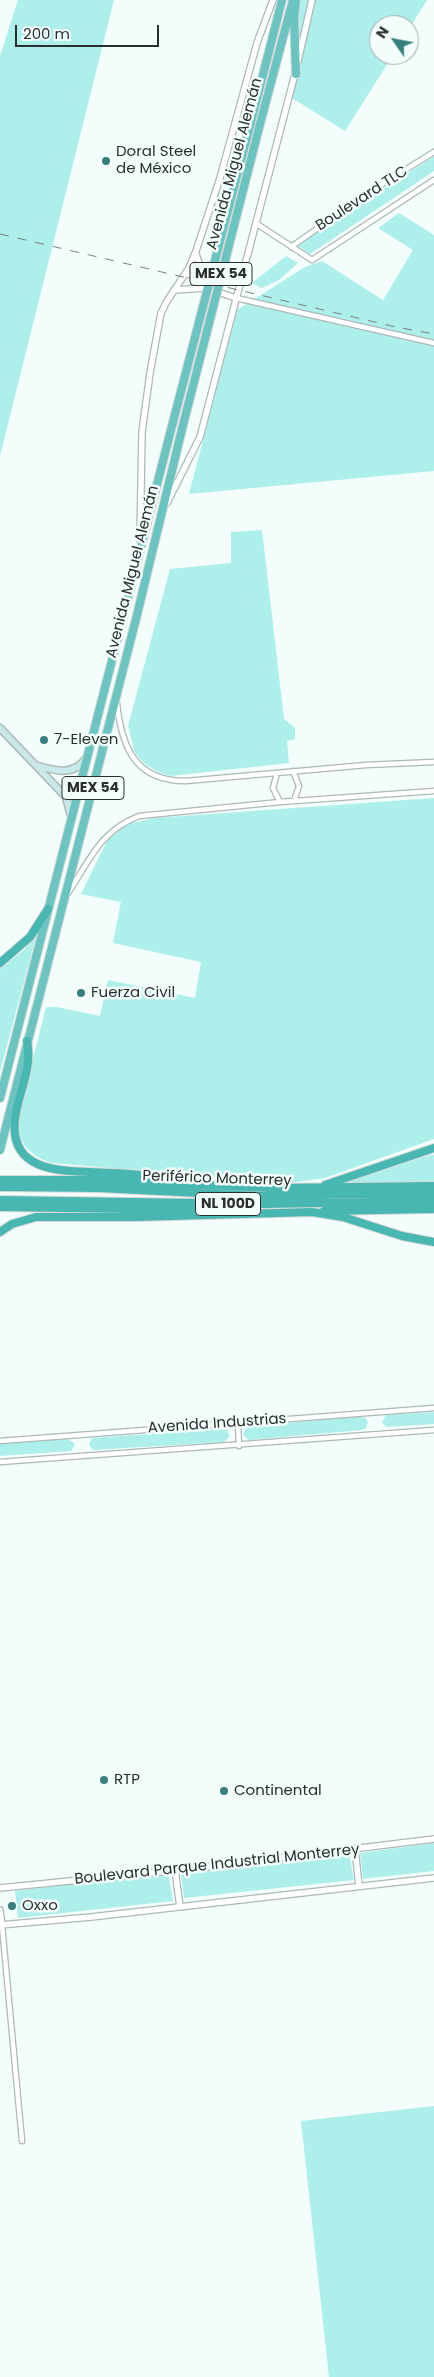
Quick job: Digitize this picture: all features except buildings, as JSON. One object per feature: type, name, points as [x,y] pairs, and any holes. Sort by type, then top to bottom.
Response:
[{"type":"highway","name":"Avenida Miguel Alemán","points":[[0,1098],[282,0]]},
{"type":"highway","name":"Avenida Miguel Alemán","points":[[0,1150],[116,699],[183,425],[260,124],[295,0]]},
{"type":"highway","points":[[295,0],[296,74]]},
{"type":"highway","points":[[0,963],[30,937],[48,910]]},
{"type":"highway","points":[[27,1041],[28,1063],[15,1127],[22,1150],[34,1162],[57,1171],[130,1174],[225,1186]]},
{"type":"highway","points":[[308,1187],[347,1179],[402,1157],[434,1148]]},
{"type":"highway","points":[[0,1180],[24,1183],[225,1186],[434,1186]]},
{"type":"highway","name":"Periférico Monterrey","points":[[0,1187],[24,1183],[259,1196],[434,1194]]},
{"type":"highway","name":"Periférico Monterrey","points":[[0,1200],[22,1203],[264,1204],[434,1201]]},
{"type":"highway","points":[[0,1207],[22,1203],[246,1213]]},
{"type":"highway","points":[[0,1232],[12,1224],[36,1217],[137,1217],[434,1209]]},
{"type":"highway","points":[[312,1212],[343,1217],[402,1236],[434,1242]]},
{"type":"main road","points":[[0,728],[66,797],[71,819]]},
{"type":"main road","points":[[37,766],[56,771],[65,771],[77,767],[86,758]]},
{"type":"street","points":[[135,577],[141,526],[142,432],[145,403],[161,313],[185,274],[196,251],[224,162],[256,43],[273,0]]},
{"type":"street","points":[[161,517],[200,437],[296,74],[312,0]]},
{"type":"street","name":"Boulevard TLC","points":[[434,152],[366,194],[291,247],[312,260],[434,180]]},
{"type":"street","points":[[257,224],[291,247]]},
{"type":"street","points":[[196,251],[198,264],[217,274],[232,275],[240,272],[246,264]]},
{"type":"street","points":[[185,274],[226,282]]},
{"type":"street","points":[[174,290],[206,288],[236,298],[434,343]]},
{"type":"street","points":[[116,699],[121,726],[130,753],[141,768],[152,775],[169,780],[186,781],[366,765],[434,762]]},
{"type":"street","points":[[293,772],[299,786],[294,801]]},
{"type":"street","points":[[276,774],[273,788],[280,802]]},
{"type":"street","points":[[66,896],[102,840],[123,822],[154,813],[432,791],[434,786]]},
{"type":"street","name":"Avenida Industrias","points":[[0,1441],[434,1408]]},
{"type":"street","points":[[238,1424],[239,1446]]},
{"type":"street","name":"Avenida Industrias","points":[[0,1462],[239,1446],[434,1430]]},
{"type":"street","name":"Boulevard Parque Industrial Monterrey","points":[[0,1888],[175,1870],[434,1839]]},
{"type":"street","points":[[356,1849],[359,1886]]},
{"type":"street","points":[[175,1870],[180,1907]]},
{"type":"street","points":[[1,1925],[434,1878]]},
{"type":"street","points":[[0,1910],[22,2142]]},
{"type":"shaded area","points":[[18,0],[114,0],[0,456],[0,56]]},
{"type":"shaded area","points":[[300,0],[427,0],[418,15],[369,15],[369,65],[387,65],[345,131],[292,98],[301,65],[296,17]]},
{"type":"shaded area","points":[[434,156],[434,171],[310,254],[297,245]]},
{"type":"shaded area","points":[[399,213],[434,235],[434,471],[189,494],[237,310],[305,267],[322,261],[383,300],[413,250],[378,228]]},
{"type":"shaded area","points":[[286,256],[298,263],[279,280],[262,288],[252,283]]},
{"type":"shaded area","points":[[262,530],[284,719],[295,728],[295,739],[287,741],[289,763],[170,776],[156,771],[144,763],[135,753],[128,726],[170,569],[231,563],[231,532]]},
{"type":"shaded area","points":[[434,798],[434,1139],[325,1178],[288,1183],[52,1163],[38,1157],[28,1149],[21,1138],[17,1123],[46,1007],[57,1007],[100,1016],[108,980],[195,998],[201,962],[113,943],[121,902],[81,894],[107,841],[127,824],[155,818]]},
{"type":"shaded area","points":[[37,933],[0,1072],[0,969],[25,949]]},
{"type":"shaded area","points":[[434,1155],[434,1183],[336,1186]]},
{"type":"shaded area","points":[[434,1412],[434,1424],[386,1427],[382,1422],[386,1415]]},
{"type":"shaded area","points":[[360,1416],[366,1418],[368,1422],[366,1428],[362,1430],[248,1440],[243,1434],[247,1427]]},
{"type":"shaded area","points":[[227,1430],[230,1436],[224,1442],[93,1450],[89,1445],[92,1438]]},
{"type":"shaded area","points":[[68,1439],[75,1444],[71,1451],[0,1456],[0,1444]]},
{"type":"shaded area","points":[[434,1843],[434,1871],[363,1879],[360,1853]]},
{"type":"shaded area","points":[[349,1853],[354,1880],[184,1898],[181,1874]]},
{"type":"shaded area","points":[[168,1873],[173,1901],[18,1918],[15,1891]]},
{"type":"shaded area","points":[[434,2106],[434,2377],[329,2377],[301,2121]]},
{"type":"railway","points":[[0,234],[396,327],[434,334]]},
{"type":"place","name":"Doral Steel de México","points":[[106,161]]},
{"type":"place","name":"7-Eleven","points":[[44,740]]},
{"type":"place","name":"Fuerza Civil","points":[[81,993]]},
{"type":"place","name":"RTP","points":[[104,1780]]},
{"type":"place","name":"Continental","points":[[224,1791]]},
{"type":"place","name":"Oxxo","points":[[12,1906]]}]
